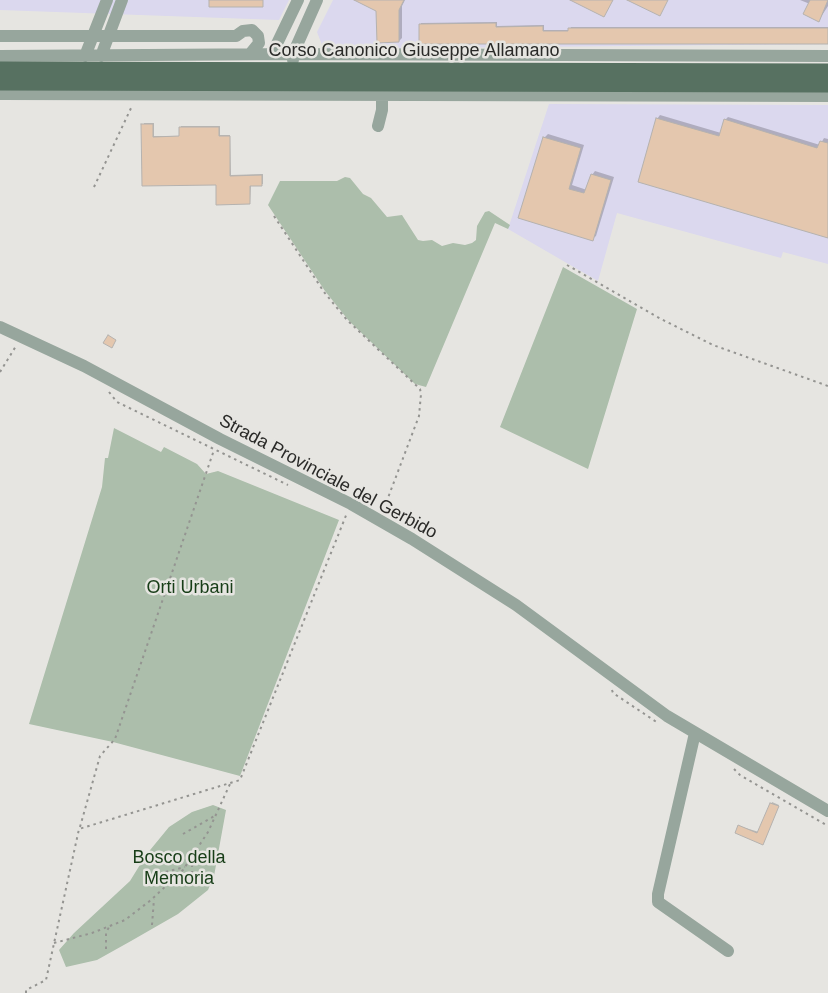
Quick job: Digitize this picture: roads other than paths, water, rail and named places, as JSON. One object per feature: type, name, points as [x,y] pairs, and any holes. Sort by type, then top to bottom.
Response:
[{"type":"main road","name":"Corso Canonico Giuseppe Allamano","points":[[0,69],[294,83],[828,70]]},
{"type":"main road","name":"Corso Canonico Giuseppe Allamano","points":[[0,83],[828,85]]},
{"type":"street","points":[[85,56],[107,0]]},
{"type":"street","points":[[101,56],[122,0]]},
{"type":"street","points":[[298,0],[306,26]]},
{"type":"street","points":[[272,54],[298,0]]},
{"type":"street","points":[[294,83],[292,54],[317,0]]},
{"type":"street","name":"Corso Canonico Giuseppe Allamano","points":[[0,36],[236,36],[243,31],[252,30],[258,36],[260,43],[250,54]]},
{"type":"street","name":"Corso Canonico Giuseppe Allamano","points":[[0,56],[292,54],[828,56]]},
{"type":"street","name":"Corso Canonico Giuseppe Allamano","points":[[0,94],[136,94],[294,83],[382,95],[828,96]]},
{"type":"street","points":[[378,126],[382,110],[382,95]]},
{"type":"street","name":"Strada Provinciale del Gerbido","points":[[0,328],[17,344],[84,366],[220,440],[378,520],[493,590],[639,697],[695,733],[828,810]]},
{"type":"street","points":[[695,733],[658,894],[658,902],[728,951]]},
{"type":"park label","name":"Orti Urbani","points":[[190,588]]},
{"type":"park label","name":"Bosco della Memoria","points":[[179,868]]}]
